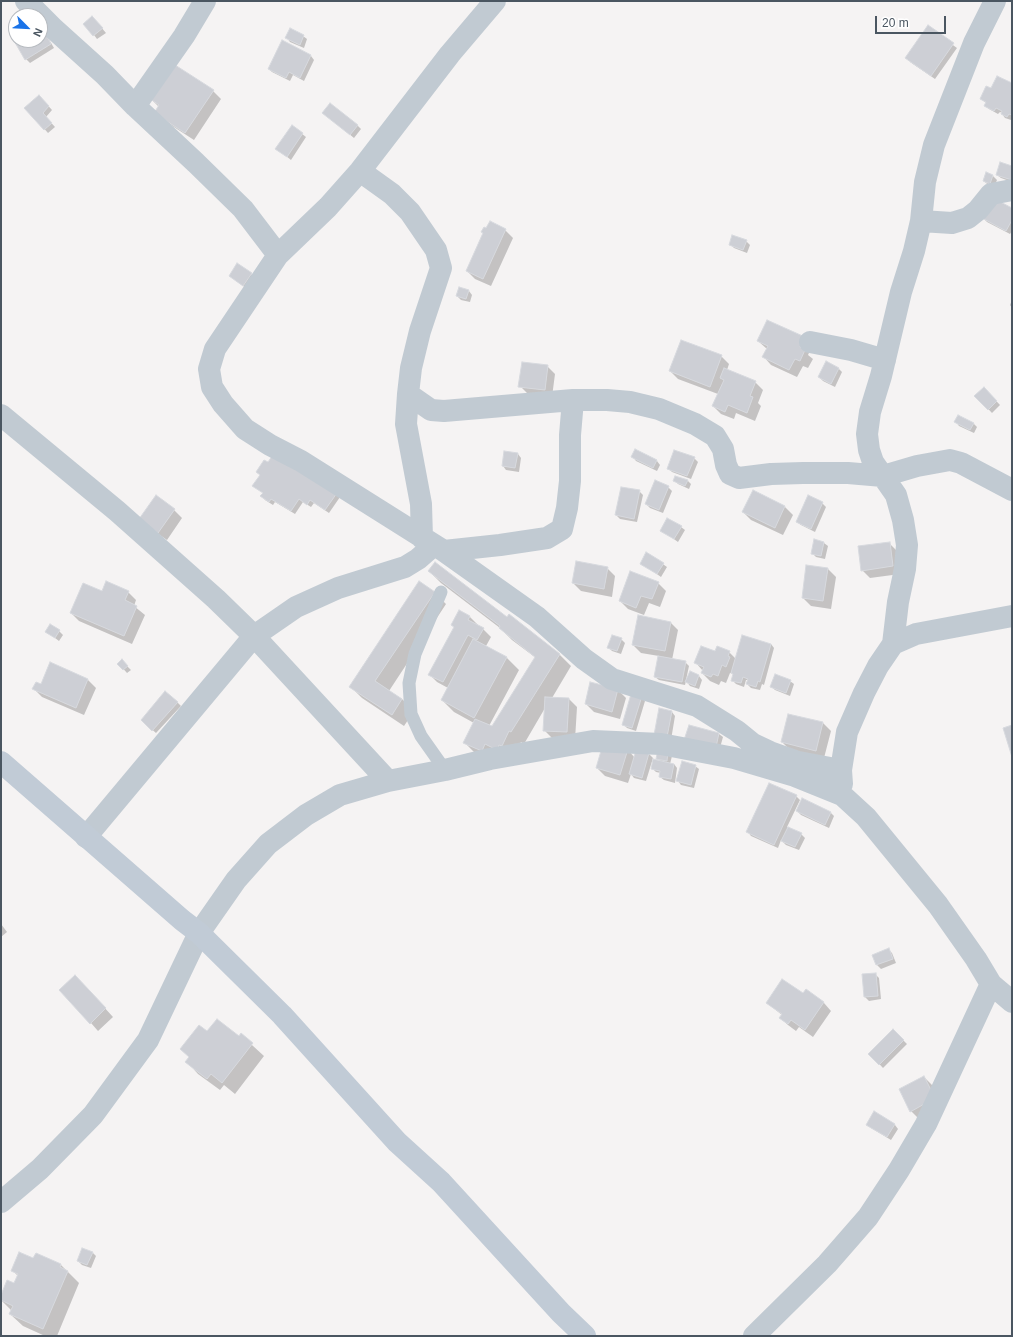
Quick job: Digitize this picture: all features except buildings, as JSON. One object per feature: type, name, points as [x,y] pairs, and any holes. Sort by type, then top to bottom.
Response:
[{"type":"street","points":[[26,1],[54,29],[105,75],[135,106],[243,209],[278,255]]},
{"type":"street","points":[[135,106],[184,36],[205,1]]},
{"type":"street","points":[[495,1],[446,60],[360,171],[328,207],[278,255],[215,349],[209,369],[212,387],[223,404],[244,429],[270,445],[301,461],[433,544],[537,617],[584,659],[612,679],[697,706],[737,731],[753,744],[770,752],[798,762],[841,770]]},
{"type":"street","points":[[842,795],[841,770],[847,732],[864,692],[878,666],[893,644],[898,602],[905,569],[907,545],[903,520],[896,495],[873,462],[869,450],[867,434],[870,412],[885,360],[900,292],[914,251],[921,222],[925,182],[934,145],[974,43],[995,1]]},
{"type":"street","points":[[360,171],[392,194],[410,212],[436,250],[441,268],[420,331],[411,368],[406,424],[421,504],[433,544]]},
{"type":"street","points":[[921,222],[952,223],[968,218],[978,210],[991,194],[1012,190]]},
{"type":"street","points":[[810,342],[851,350],[885,360]]},
{"type":"street","points":[[408,394],[432,410],[444,411],[573,400],[630,402],[659,410],[695,424],[715,436],[723,449],[726,465],[730,474],[739,478],[771,474],[803,473],[848,473],[882,476],[917,466],[950,460],[961,463],[1012,490]]},
{"type":"street","points":[[86,837],[254,636],[296,607],[338,588],[405,567],[418,559],[433,544],[500,545],[547,538],[562,529],[567,508],[570,481],[570,435],[573,400]]},
{"type":"street","points":[[1,414],[128,521],[216,599],[254,636],[388,781]]},
{"type":"street","points":[[893,644],[916,634],[1012,616]]},
{"type":"street","points":[[1,1202],[40,1169],[93,1115],[148,1040],[199,933],[236,880],[268,844],[306,815],[340,795],[388,781],[445,770],[490,759],[593,741],[661,744],[734,758],[795,776],[842,795],[866,817],[938,905],[976,959],[991,984],[1012,1002]]},
{"type":"street","points":[[1,762],[182,920],[199,933],[282,1015],[397,1142],[441,1182],[561,1313],[585,1336]]},
{"type":"street","points":[[754,1336],[827,1264],[868,1217],[900,1170],[926,1124],[991,984]]},
{"type":"lane","points":[[441,592],[415,654],[408,683],[411,714],[421,736],[445,770]]}]
